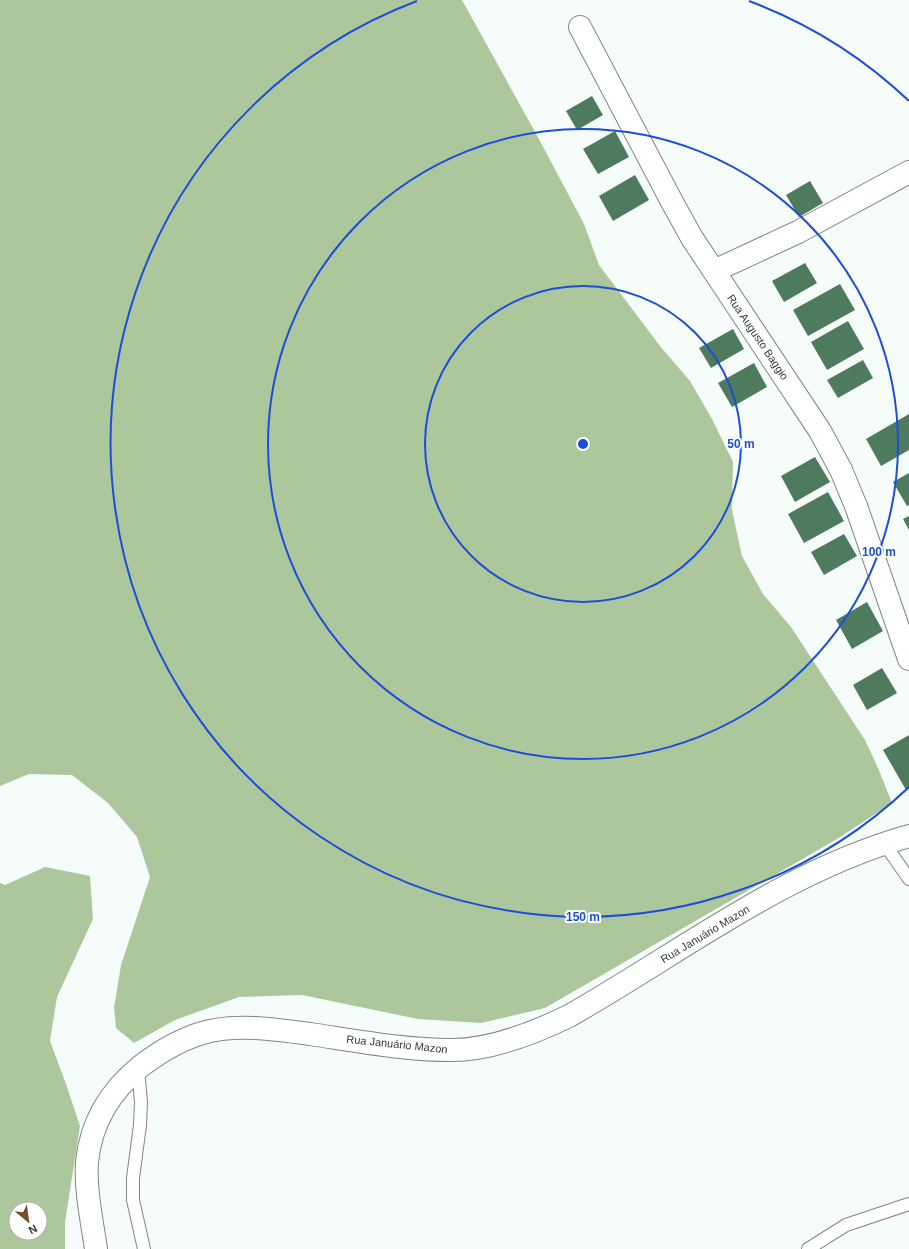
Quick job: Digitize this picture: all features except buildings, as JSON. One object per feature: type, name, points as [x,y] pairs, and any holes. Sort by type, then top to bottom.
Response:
[{"type":"street","name":"Rua Augusto Baggio","points":[[580,27],[671,200],[714,272],[820,431],[841,470],[856,506],[909,659]]},
{"type":"street","points":[[714,272],[798,232],[909,172]]},
{"type":"street","name":"Rua Januário Mazon","points":[[96,1249],[88,1191],[87,1163],[92,1133],[104,1107],[117,1089],[138,1069],[159,1053],[183,1040],[210,1031],[238,1028],[292,1032],[427,1049],[453,1050],[479,1047],[509,1040],[540,1029],[569,1016],[781,888],[841,860],[884,843],[909,836]]},
{"type":"lane","points":[[884,843],[909,879]]},
{"type":"lane","points":[[138,1069],[141,1102],[133,1200],[144,1249]]},
{"type":"lane","points":[[808,1249],[846,1224],[909,1204]]},
{"type":"green space","points":[[0,0],[462,0],[584,224],[599,265],[660,346],[690,381],[712,419],[733,462],[732,510],[742,556],[763,594],[791,627],[865,740],[892,803],[837,839],[545,1008],[481,1023],[418,1019],[302,995],[239,997],[175,1020],[134,1043],[116,1028],[114,1008],[121,965],[150,877],[137,837],[108,803],[72,775],[29,774],[0,786]]},
{"type":"green space","points":[[45,867],[90,876],[93,919],[57,997],[50,1041],[80,1126],[65,1222],[65,1249],[0,1249],[0,883],[5,885]]}]
